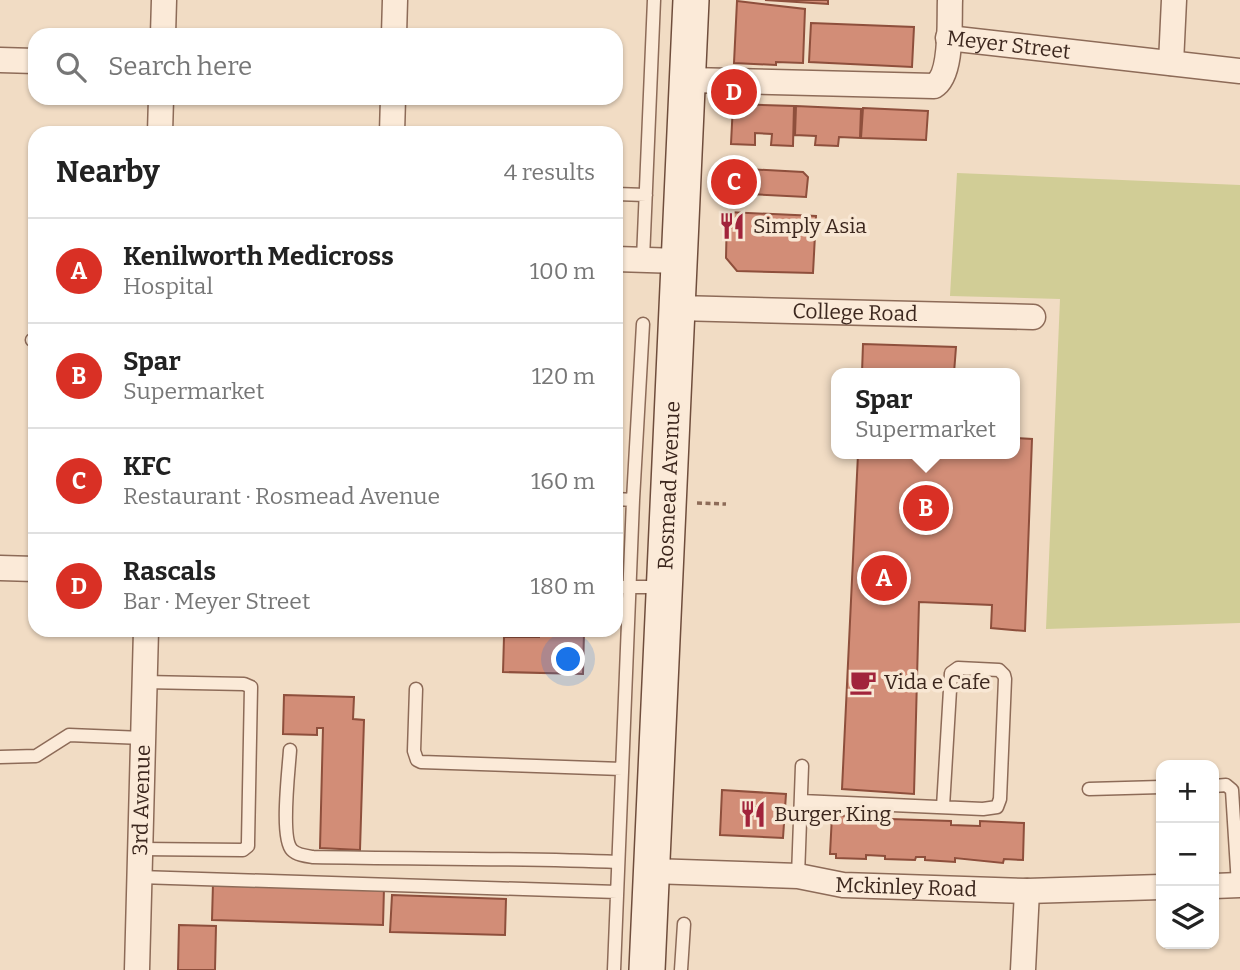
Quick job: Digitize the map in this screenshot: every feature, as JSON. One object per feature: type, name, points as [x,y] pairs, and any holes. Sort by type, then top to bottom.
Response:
[{"type":"main road","name":"Rosmead Avenue","points":[[647,970],[634,867],[655,422],[677,308],[691,0]]},
{"type":"street","points":[[163,28],[164,0]]},
{"type":"street","points":[[394,28],[395,0]]},
{"type":"street","points":[[948,38],[950,0]]},
{"type":"street","points":[[1171,63],[1174,0]]},
{"type":"street","name":"Meyer Street","points":[[689,80],[934,86],[940,83],[946,72],[948,38],[1240,71]]},
{"type":"street","points":[[0,60],[28,61]]},
{"type":"street","points":[[160,126],[161,105]]},
{"type":"street","points":[[391,126],[393,105]]},
{"type":"street","points":[[623,259],[679,261]]},
{"type":"street","name":"College Road","points":[[677,308],[1033,317]]},
{"type":"street","points":[[0,568],[28,569]]},
{"type":"street","name":"3rd Avenue","points":[[137,970],[146,637]]},
{"type":"street","name":"Mckinley Road","points":[[634,867],[798,876],[843,885],[1027,891],[1156,887]]},
{"type":"street","points":[[1023,970],[1027,891]]},
{"type":"lane","points":[[643,259],[654,0]]},
{"type":"lane","points":[[623,194],[646,195]]},
{"type":"lane","points":[[638,792],[622,769],[647,587],[633,500],[655,422],[643,324]]},
{"type":"lane","points":[[623,499],[633,500]]},
{"type":"lane","points":[[623,587],[647,587]]},
{"type":"lane","points":[[801,801],[943,807],[997,807],[1004,680],[1004,675],[999,670],[958,668],[951,673],[943,807]]},
{"type":"lane","points":[[140,849],[243,849],[248,846],[251,687],[244,684],[144,682]]},
{"type":"lane","points":[[416,689],[414,751],[417,760],[421,762],[622,769]]},
{"type":"lane","points":[[0,757],[36,757],[69,735],[143,738]]},
{"type":"lane","points":[[290,750],[286,837],[293,851],[299,855],[421,859],[473,857],[634,867]]},
{"type":"lane","points":[[798,876],[802,766]]},
{"type":"lane","points":[[1219,786],[1226,785],[1232,790],[1231,885]]},
{"type":"lane","points":[[1089,789],[1156,787]]},
{"type":"lane","points":[[614,970],[617,892],[634,867]]},
{"type":"lane","points":[[139,877],[617,892]]},
{"type":"lane","points":[[681,970],[684,924]]},
{"type":"path","points":[[692,503],[726,504]]},
{"type":"shaded area","points":[[957,173],[1240,185],[1240,623],[1046,629],[1060,299],[950,296]]},
{"type":"building","points":[[765,0],[828,0],[828,4]]},
{"type":"building","points":[[737,1],[805,9],[803,63],[734,63]]},
{"type":"building","points":[[811,23],[914,27],[912,67],[809,62]]},
{"type":"building","points":[[733,104],[794,106],[793,146],[771,145],[772,134],[755,133],[755,145],[731,144]]},
{"type":"building","points":[[796,106],[861,109],[860,138],[839,137],[838,146],[815,145],[816,136],[795,135]]},
{"type":"building","points":[[863,108],[928,111],[926,140],[861,138]]},
{"type":"building","points":[[729,168],[803,172],[808,177],[806,197],[728,193]]},
{"type":"building","points":[[727,212],[816,216],[813,273],[737,271],[726,258]]},
{"type":"building","points":[[863,344],[956,347],[954,368],[862,368]]},
{"type":"building","points":[[1020,438],[1032,439],[1025,631],[991,628],[992,605],[919,602],[914,794],[842,789],[858,459],[1020,459]]},
{"type":"building","points":[[504,637],[584,637],[583,674],[503,672]]},
{"type":"building","points":[[284,695],[354,697],[353,719],[364,720],[360,850],[320,848],[323,728],[317,728],[317,735],[283,734]]},
{"type":"building","name":"Burger King","points":[[722,790],[786,794],[783,838],[720,835]]},
{"type":"building","points":[[832,815],[863,817],[863,821],[891,823],[891,819],[951,821],[951,825],[980,826],[980,821],[1024,823],[1023,860],[1004,859],[1003,863],[955,858],[955,862],[925,860],[925,857],[916,857],[915,860],[885,859],[885,856],[866,855],[866,859],[836,858],[836,854],[830,854]]},
{"type":"building","points":[[213,883],[384,888],[383,925],[212,920]]},
{"type":"building","points":[[392,895],[506,899],[505,935],[390,932]]},
{"type":"building","points":[[179,925],[216,926],[215,970],[178,970]]},
{"type":"place","name":"Rascals","points":[[734,92]]},
{"type":"place","name":"KFC","points":[[734,182]]},
{"type":"place","name":"Simply Asia","points":[[732,226]]},
{"type":"place","name":"Spar","points":[[926,508]]},
{"type":"place","name":"Kenilworth Medicross","points":[[884,578]]},
{"type":"place","name":"Vida e Cafe","points":[[863,682]]},
{"type":"place","name":"Burger King","points":[[753,814]]}]
